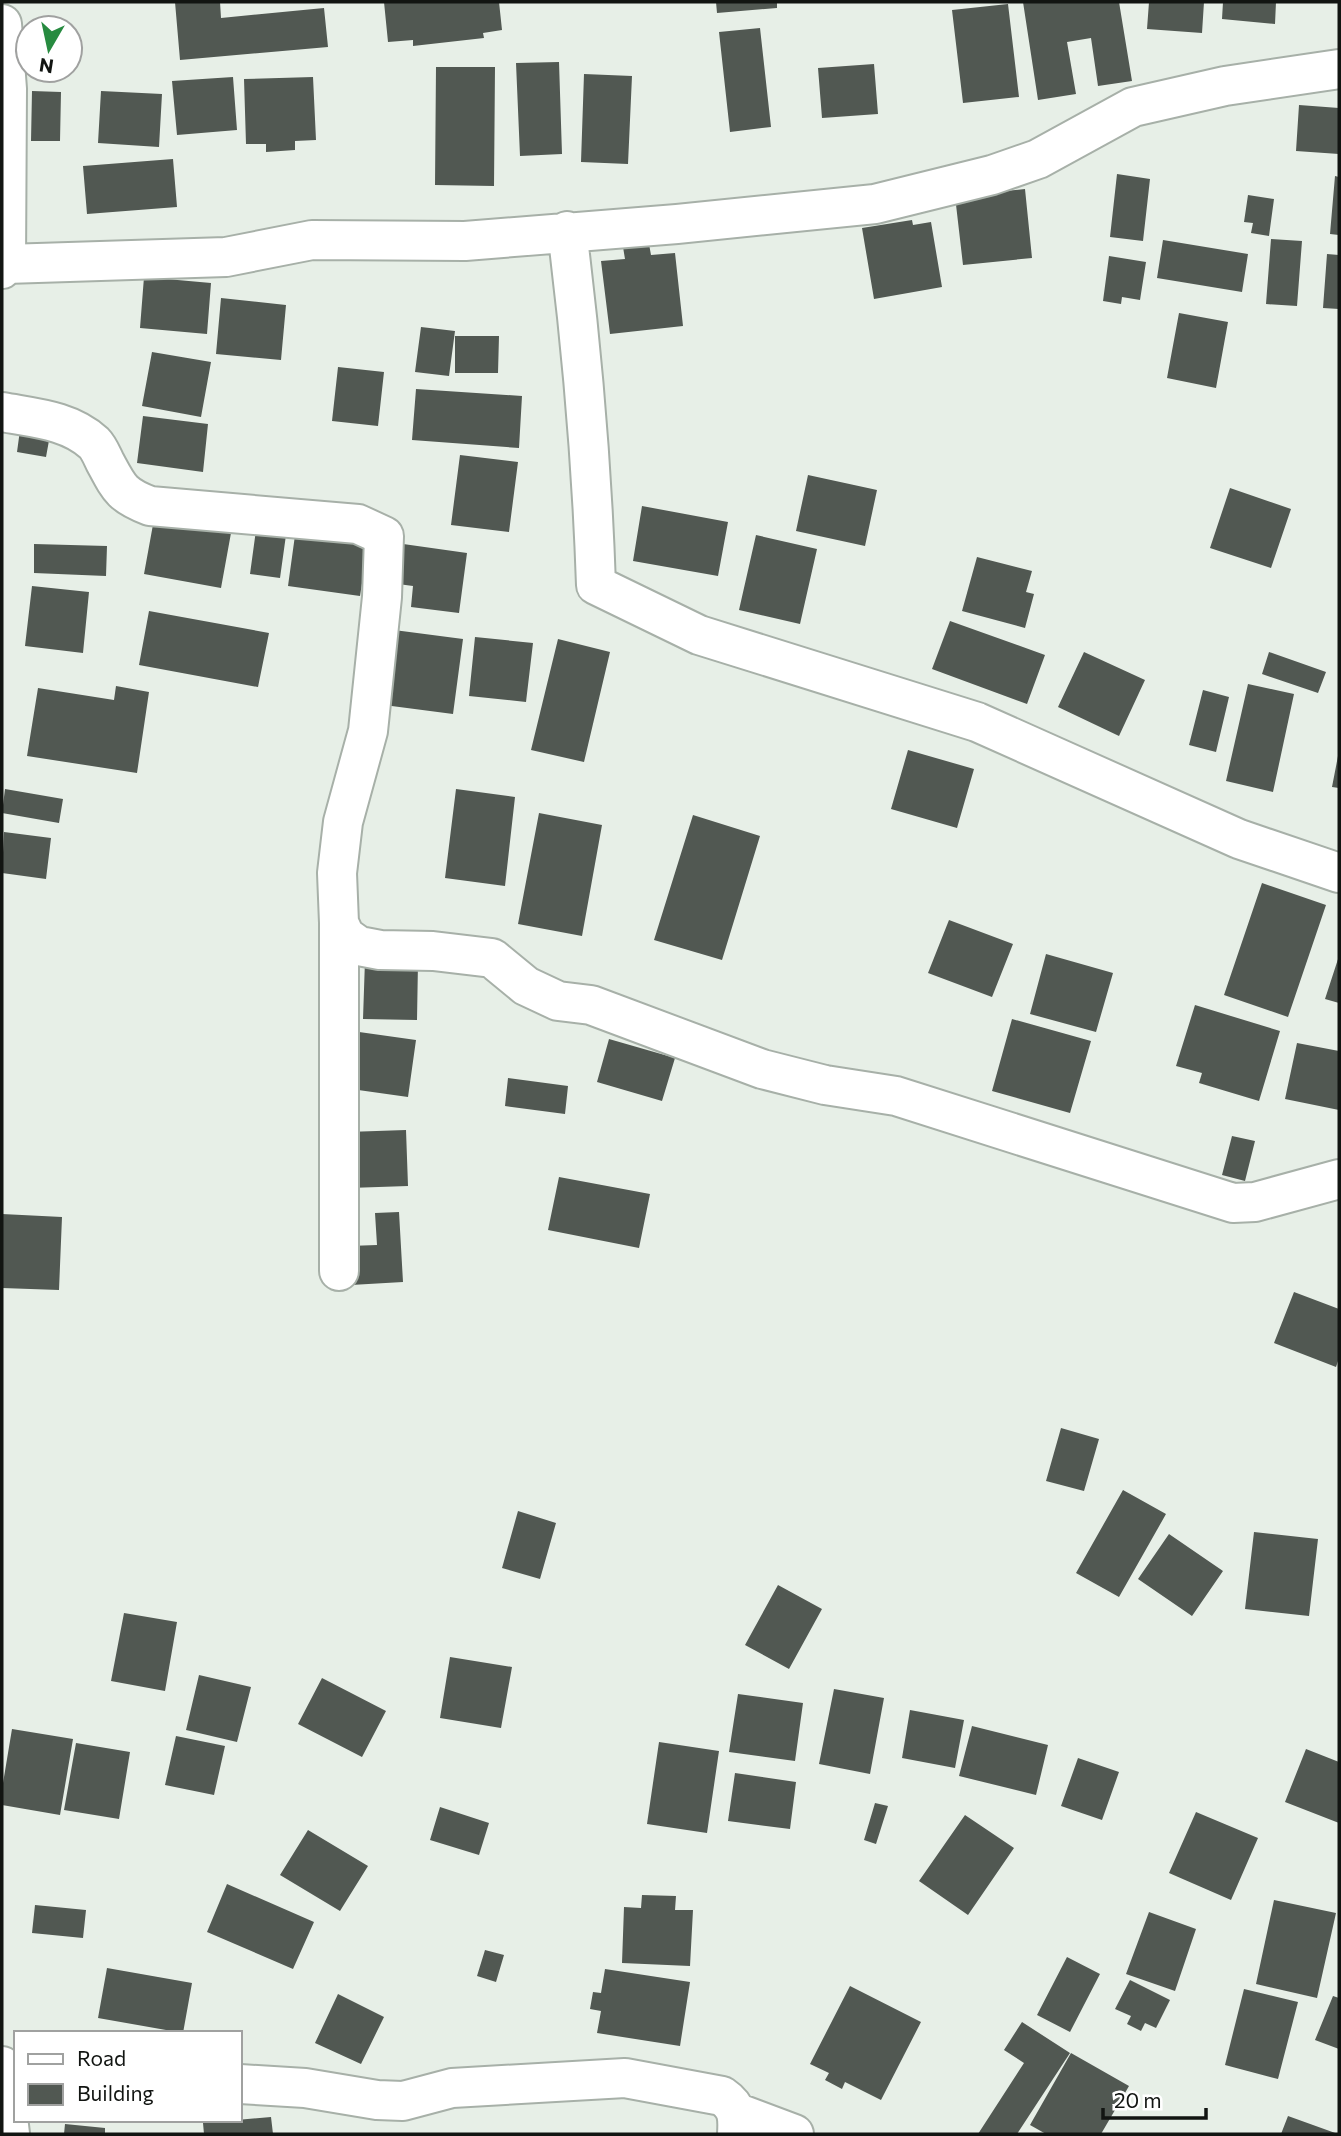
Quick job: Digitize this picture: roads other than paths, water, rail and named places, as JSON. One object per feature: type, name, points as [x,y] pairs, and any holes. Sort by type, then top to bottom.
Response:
[{"type":"street","points":[[2,24],[5,88],[4,266],[226,257],[312,240],[465,241],[677,224],[875,204],[992,176],[1038,159],[1133,107],[1225,86],[1339,69]]},
{"type":"street","points":[[567,232],[581,344],[594,519],[596,585],[699,635],[977,722],[1239,839],[1339,873]]},
{"type":"street","points":[[2,412],[55,422],[76,430],[96,445],[118,485],[129,498],[150,506],[358,524],[384,536],[382,597],[368,731],[341,835],[337,873],[339,1271]]},
{"type":"street","points":[[339,923],[345,936],[359,946],[492,958],[526,986],[558,1001],[591,1005],[762,1069],[824,1086],[896,1096],[1233,1203],[1255,1202],[1339,1179]]},
{"type":"street","points":[[2,2066],[10,2134]]},
{"type":"street","points":[[242,2084],[305,2088],[377,2100],[402,2101],[452,2088],[625,2078],[722,2096],[731,2102],[738,2124],[794,2134]]}]
